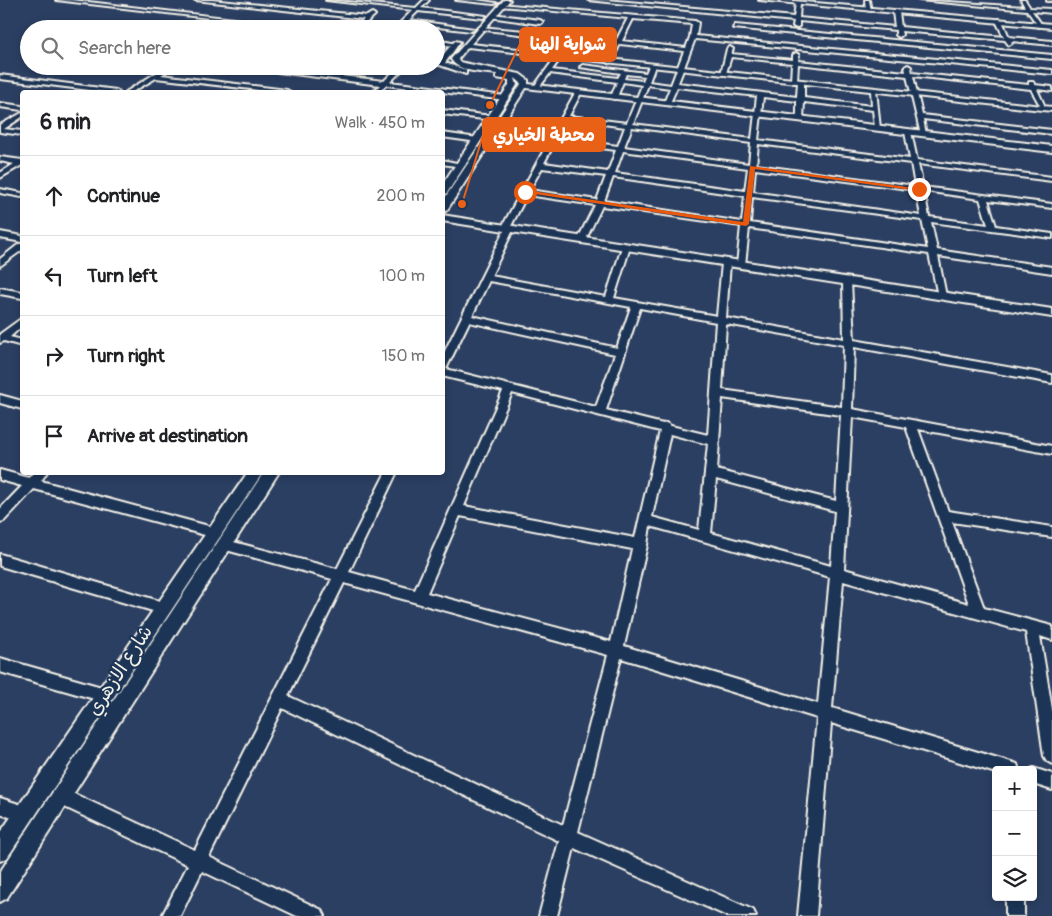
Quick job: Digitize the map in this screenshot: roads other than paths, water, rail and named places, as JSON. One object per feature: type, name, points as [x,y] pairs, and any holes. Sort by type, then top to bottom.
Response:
[{"type":"street","points":[[58,0],[236,20]]},
{"type":"street","points":[[197,0],[369,18]]},
{"type":"street","points":[[328,0],[540,22]]},
{"type":"street","points":[[309,17],[332,0]]},
{"type":"street","points":[[366,20],[391,0]]},
{"type":"street","points":[[405,20],[427,0]]},
{"type":"street","points":[[458,0],[500,2],[549,10],[695,23],[693,37],[686,50],[681,69],[667,103]]},
{"type":"street","points":[[590,0],[1052,43]]},
{"type":"street","points":[[762,0],[802,2],[869,10],[1052,26]]},
{"type":"street","points":[[867,0],[869,10]]},
{"type":"street","points":[[921,0],[980,3],[1052,11]]},
{"type":"street","points":[[1022,0],[1039,25]]},
{"type":"street","points":[[939,1],[946,16]]},
{"type":"street","points":[[445,56],[471,28],[487,16],[500,2]]},
{"type":"street","points":[[800,119],[800,99],[794,62],[797,47],[796,19],[802,2]]},
{"type":"street","points":[[532,33],[549,10]]},
{"type":"street","points":[[896,12],[901,43],[907,58],[923,134]]},
{"type":"street","points":[[724,74],[728,55],[734,41],[738,14]]},
{"type":"street","points":[[445,206],[524,86],[524,82],[517,76],[472,69],[456,63],[454,59],[480,29],[487,16]]},
{"type":"street","points":[[609,61],[630,17]]},
{"type":"street","points":[[999,21],[1006,39],[1025,70],[1044,108]]},
{"type":"street","points":[[445,25],[471,28]]},
{"type":"street","points":[[735,27],[1052,57]]},
{"type":"street","points":[[480,29],[686,50]]},
{"type":"street","points":[[528,53],[541,34]]},
{"type":"street","points":[[693,37],[1052,72]]},
{"type":"street","points":[[445,43],[455,44]]},
{"type":"street","points":[[466,45],[1052,109]]},
{"type":"street","points":[[728,55],[1052,89]]},
{"type":"street","points":[[536,88],[559,56]]},
{"type":"street","points":[[614,97],[627,63]]},
{"type":"street","points":[[554,64],[562,65]]},
{"type":"street","points":[[571,66],[650,75]]},
{"type":"street","points":[[582,239],[600,202],[641,100],[652,66]]},
{"type":"street","points":[[445,67],[458,71],[512,79],[513,85],[445,189]]},
{"type":"street","points":[[548,71],[876,108]]},
{"type":"street","points":[[275,78],[278,75]]},
{"type":"street","points":[[308,75],[436,90]]},
{"type":"street","points":[[378,90],[394,75]]},
{"type":"street","points":[[132,90],[155,76],[252,90]]},
{"type":"street","points":[[0,78],[99,90]]},
{"type":"street","points":[[214,83],[221,78]]},
{"type":"street","points":[[259,90],[268,84]]},
{"type":"street","points":[[524,86],[1052,149]]},
{"type":"street","points":[[874,90],[878,128]]},
{"type":"street","points":[[445,91],[505,98]]},
{"type":"street","points":[[445,365],[525,192],[578,93]]},
{"type":"street","points":[[741,265],[760,94]]},
{"type":"street","points":[[0,105],[20,108]]},
{"type":"street","points":[[445,112],[492,118]]},
{"type":"street","points":[[0,129],[20,116]]},
{"type":"street","points":[[565,117],[1052,179]]},
{"type":"street","points":[[919,117],[1052,132]]},
{"type":"street","points":[[0,129],[20,133]]},
{"type":"street","points":[[908,132],[931,252],[942,296]]},
{"type":"street","points":[[445,135],[478,140]]},
{"type":"street","points":[[490,140],[620,149],[1052,206]]},
{"type":"street","points":[[0,159],[20,163]]},
{"type":"street","points":[[445,162],[462,165]]},
{"type":"street","points":[[0,176],[20,164]]},
{"type":"street","points":[[539,165],[1052,236]]},
{"type":"street","points":[[0,191],[20,195]]},
{"type":"street","points":[[525,192],[1052,270]]},
{"type":"street","points":[[983,197],[993,228]]},
{"type":"street","points":[[445,218],[1052,313]]},
{"type":"street","points":[[0,235],[20,240]]},
{"type":"street","points":[[610,301],[626,246]]},
{"type":"street","points":[[0,263],[20,248]]},
{"type":"street","points":[[704,535],[712,474],[720,321],[726,263]]},
{"type":"street","points":[[486,278],[720,321],[1052,378]]},
{"type":"street","points":[[807,916],[837,572],[847,412],[849,343],[847,282]]},
{"type":"street","points":[[0,291],[20,295]]},
{"type":"street","points":[[600,411],[636,306]]},
{"type":"street","points":[[467,318],[620,352]]},
{"type":"street","points":[[1,339],[20,323]]},
{"type":"street","points":[[1,339],[20,343]]},
{"type":"street","points":[[445,370],[714,441]]},
{"type":"street","points":[[418,598],[509,388]]},
{"type":"street","points":[[716,393],[847,412],[1052,450]]},
{"type":"street","points":[[0,399],[20,404]]},
{"type":"street","points":[[910,423],[979,612]]},
{"type":"street","points":[[548,916],[616,650],[666,427]]},
{"type":"street","points":[[712,474],[840,507]]},
{"type":"street","points":[[0,475],[221,539],[340,577],[616,650],[998,766]]},
{"type":"street","points":[[0,517],[40,475]]},
{"type":"street","name":"شارع الازهري","points":[[0,891],[62,797],[221,539],[254,475]]},
{"type":"street","name":"شارع الازهري","points":[[0,851],[163,608],[221,539],[270,475]]},
{"type":"street","points":[[171,916],[391,475]]},
{"type":"street","points":[[457,510],[641,545]]},
{"type":"street","points":[[943,515],[1052,532]]},
{"type":"street","points":[[646,520],[1052,633]]},
{"type":"street","points":[[0,560],[163,608]]},
{"type":"street","points":[[1032,628],[1052,756]]},
{"type":"street","points":[[0,665],[105,695]]},
{"type":"street","points":[[279,699],[568,836],[746,916]]},
{"type":"street","points":[[1037,777],[1052,782]]},
{"type":"street","points":[[62,797],[316,916]]},
{"type":"street","points":[[0,806],[25,814]]},
{"type":"street","points":[[1015,901],[1015,916]]},
{"type":"place","name":"شواية الهنا","points":[[490,105]]},
{"type":"place","name":"محطة الخياري","points":[[462,204]]}]
